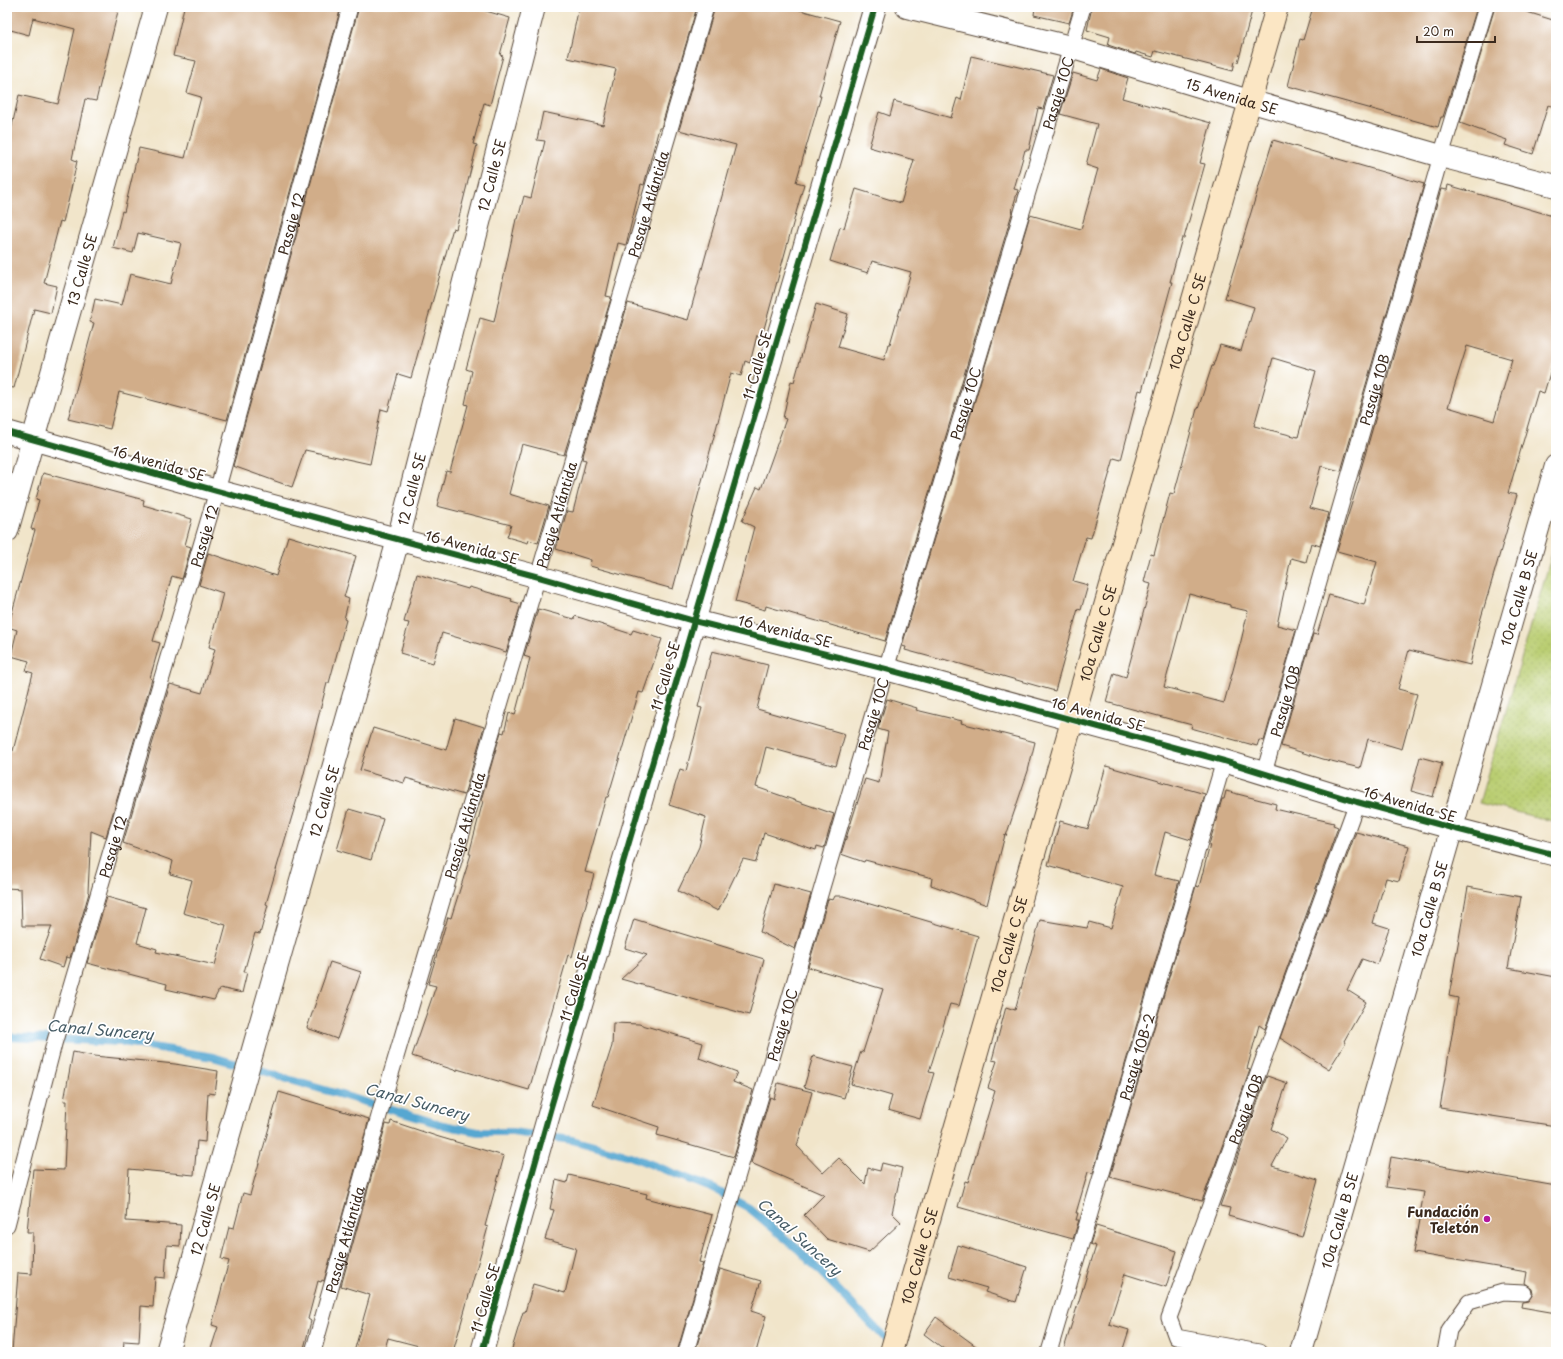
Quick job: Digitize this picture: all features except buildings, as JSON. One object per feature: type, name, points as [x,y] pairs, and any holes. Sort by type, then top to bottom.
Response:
[{"type":"street","name":"13 Calle SE","points":[[7,531],[156,7]]},
{"type":"street","name":"12 Calle SE","points":[[167,1352],[244,1087],[398,540],[534,7]]},
{"type":"street","name":"11 Calle SE","points":[[482,1352],[551,1107],[875,7]]},
{"type":"street","name":"15 Avenida SE","points":[[907,7],[1070,47],[1249,101],[1442,156],[1556,186]]},
{"type":"street","name":"10a Calle C SE","points":[[891,1352],[1277,7]]},
{"type":"street","name":"16 Avenida SE","points":[[7,432],[217,491],[539,577],[694,621],[886,669],[1072,719],[1224,761],[1357,802],[1556,855]]},
{"type":"street","name":"10a Calle B SE","points":[[1301,1352],[1556,466]]},
{"type":"lane","name":"Pasaje 12","points":[[7,1225],[54,1044],[217,491],[350,7]]},
{"type":"lane","name":"Pasaje Atlántida","points":[[313,1352],[386,1091],[539,577],[706,7]]},
{"type":"lane","name":"Pasaje 10C","points":[[686,1352],[1082,7]]},
{"type":"lane","name":"Pasaje 10B","points":[[1264,773],[1486,7]]},
{"type":"lane","name":"Pasaje 10B-2","points":[[1049,1352],[1224,761]]},
{"type":"lane","name":"Pasaje 10B","points":[[1259,1352],[1176,1337],[1169,1318],[1357,802]]},
{"type":"lane","points":[[1445,1352],[1449,1330],[1470,1302],[1503,1292],[1524,1293]]},
{"type":"green space","points":[[1556,540],[1556,822],[1479,803]]},
{"type":"waterway","name":"Canal Suncery","points":[[7,1037],[123,1042],[213,1057],[443,1125],[478,1132],[512,1132],[572,1140],[630,1156],[714,1189],[749,1208],[799,1250],[891,1344]]},
{"type":"cycle path","points":[[482,1352],[551,1107],[875,7]]},
{"type":"cycle path","points":[[7,432],[217,491],[539,577],[694,621],[886,669],[1224,761],[1357,802],[1556,855]]},
{"type":"place","name":"Fundación Teletón","points":[[1487,1219]]}]
